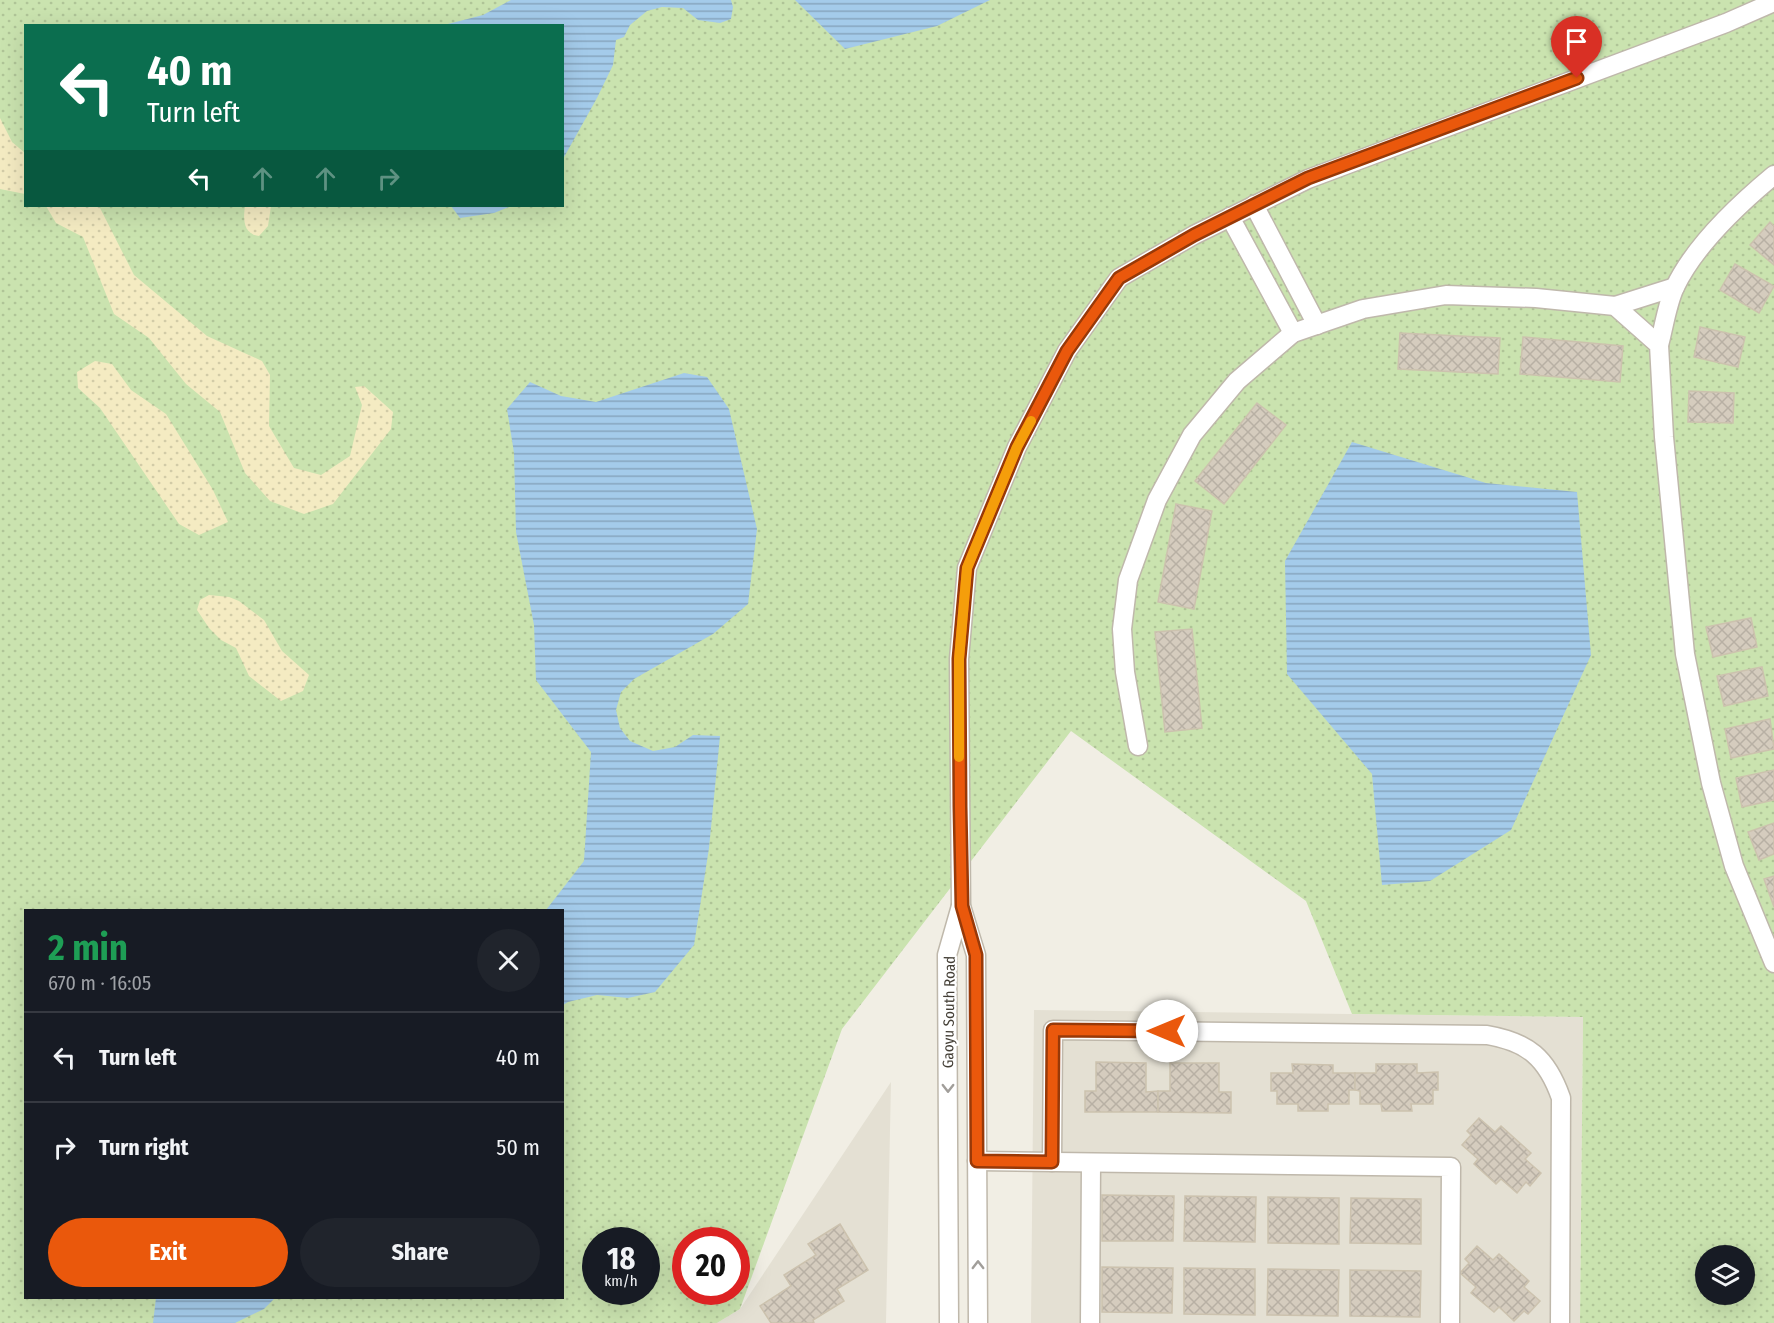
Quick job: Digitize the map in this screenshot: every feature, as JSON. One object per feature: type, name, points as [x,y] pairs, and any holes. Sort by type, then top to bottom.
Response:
[{"type":"street","points":[[962,906],[959,659],[967,568],[1017,447],[1067,351],[1119,278],[1194,235],[1308,178],[1726,23],[1774,2]]},
{"type":"street","points":[[1774,175],[1715,229],[1675,287],[1659,345],[1664,437],[1685,654],[1711,783],[1734,866],[1774,963]]},
{"type":"street","points":[[1254,205],[1317,325]]},
{"type":"street","points":[[1230,217],[1293,333]]},
{"type":"street","points":[[1138,746],[1125,672],[1122,629],[1128,580],[1157,500],[1192,435],[1237,381],[1293,333],[1363,309],[1446,295],[1536,298],[1616,306],[1675,287]]},
{"type":"street","points":[[1616,306],[1659,345]]},
{"type":"street","name":"Gaoyu South Road","points":[[962,906],[976,955],[978,1323]]},
{"type":"street","name":"Gaoyu South Road","points":[[949,1323],[948,955],[962,906]]},
{"type":"street","points":[[1052,1162],[1053,1030],[1486,1035],[1507,1039],[1526,1047],[1542,1061],[1554,1078],[1561,1098],[1560,1323]]},
{"type":"street","points":[[977,1161],[1452,1167],[1450,1323]]},
{"type":"street","points":[[1090,1323],[1091,1162]]},
{"type":"shaded area","points":[[1034,1010],[1583,1017],[1580,1323],[1031,1323]]},
{"type":"shaded area","points":[[891,1082],[886,1323],[717,1323],[743,1305],[750,1305],[750,1294]]},
{"type":"green space","points":[[0,0],[1774,0],[1774,1323],[1580,1323],[1583,1017],[1352,1014],[1306,901],[1071,731],[842,1029],[750,1282],[750,1227],[672,1227],[672,1305],[741,1305],[740,1309],[717,1323],[0,1323]]},
{"type":"sand","points":[[0,118],[12,142],[24,152],[24,194],[0,189]]},
{"type":"sand","points":[[47,207],[100,207],[134,275],[207,336],[262,361],[270,375],[269,426],[294,468],[321,475],[350,456],[362,405],[355,387],[364,386],[393,412],[391,429],[333,504],[304,514],[270,501],[245,473],[220,412],[186,384],[149,338],[114,314],[83,237],[56,223]]},
{"type":"sand","points":[[245,207],[271,207],[268,226],[259,236],[247,229]]},
{"type":"sand","points":[[95,361],[112,364],[131,390],[166,414],[213,490],[228,522],[199,535],[179,524],[100,408],[78,388],[77,372]]},
{"type":"sand","points":[[209,595],[229,597],[239,601],[264,620],[282,651],[309,675],[303,691],[281,701],[249,676],[236,648],[221,640],[209,628],[197,610],[200,600]]},
{"type":"water","points":[[511,0],[731,0],[733,7],[731,19],[720,23],[698,20],[683,8],[662,7],[647,11],[630,25],[624,37],[616,40],[613,65],[564,157],[564,24],[448,24],[483,15]]},
{"type":"water","points":[[795,0],[990,0],[937,26],[845,49]]},
{"type":"water","points":[[452,207],[509,207],[494,213],[460,218]]},
{"type":"water","points":[[684,373],[707,377],[729,409],[757,529],[748,604],[713,634],[634,679],[621,692],[616,710],[620,728],[630,741],[653,751],[675,747],[693,735],[720,736],[709,848],[694,945],[655,992],[628,998],[597,995],[564,1004],[564,909],[547,909],[584,861],[591,752],[536,680],[534,625],[516,532],[514,453],[507,409],[530,382],[561,396],[596,402]]},
{"type":"water","points":[[1352,442],[1486,483],[1577,492],[1591,655],[1511,830],[1430,881],[1382,885],[1372,774],[1287,674],[1285,561]]},
{"type":"water","points":[[156,1299],[274,1299],[264,1309],[235,1323],[153,1323]]},
{"type":"building","points":[[1770,222],[1774,226],[1774,265],[1750,245]]},
{"type":"building","points":[[1735,264],[1774,286],[1759,313],[1720,290]]},
{"type":"building","points":[[1700,327],[1745,337],[1738,367],[1694,357]]},
{"type":"building","points":[[1400,333],[1500,338],[1498,374],[1398,369]]},
{"type":"building","points":[[1523,337],[1623,346],[1620,382],[1520,374]]},
{"type":"building","points":[[1689,391],[1734,393],[1733,423],[1688,422]]},
{"type":"building","points":[[1257,403],[1286,425],[1224,504],[1195,481]]},
{"type":"building","points":[[1176,504],[1212,511],[1194,609],[1158,602]]},
{"type":"building","points":[[1751,618],[1757,647],[1713,657],[1706,627]]},
{"type":"building","points":[[1192,629],[1202,728],[1165,732],[1155,632]]},
{"type":"building","points":[[1762,667],[1768,696],[1724,706],[1717,676]]},
{"type":"building","points":[[1770,719],[1774,749],[1731,758],[1725,729]]},
{"type":"building","points":[[1774,770],[1774,800],[1742,807],[1736,778]]},
{"type":"building","points":[[1774,823],[1774,854],[1759,860],[1748,832]]},
{"type":"building","points":[[1774,876],[1774,907],[1764,879]]},
{"type":"building","points":[[1096,1062],[1146,1063],[1146,1092],[1158,1091],[1158,1112],[1085,1112],[1085,1091],[1096,1091]]},
{"type":"building","points":[[1170,1063],[1219,1063],[1219,1092],[1231,1092],[1231,1113],[1158,1112],[1158,1091],[1170,1091]]},
{"type":"building","points":[[1292,1064],[1333,1065],[1333,1073],[1355,1073],[1355,1090],[1349,1090],[1349,1104],[1328,1104],[1328,1111],[1298,1111],[1298,1104],[1277,1104],[1277,1091],[1271,1091],[1271,1073],[1293,1073]]},
{"type":"building","points":[[1376,1064],[1417,1064],[1417,1073],[1438,1072],[1438,1090],[1433,1090],[1433,1104],[1411,1104],[1412,1111],[1382,1111],[1381,1104],[1360,1104],[1360,1091],[1355,1090],[1355,1073],[1376,1073]]},
{"type":"building","points":[[1479,1118],[1495,1132],[1501,1126],[1531,1153],[1525,1159],[1541,1173],[1530,1186],[1526,1182],[1517,1193],[1501,1179],[1496,1184],[1474,1164],[1478,1159],[1462,1145],[1471,1135],[1467,1131]]},
{"type":"building","points":[[1102,1195],[1174,1196],[1173,1241],[1102,1241]]},
{"type":"building","points":[[1185,1196],[1256,1197],[1255,1242],[1184,1241]]},
{"type":"building","points":[[1268,1197],[1339,1198],[1339,1244],[1268,1243]]},
{"type":"building","points":[[1351,1198],[1421,1199],[1421,1244],[1350,1243]]},
{"type":"building","points":[[840,1224],[868,1270],[837,1289],[844,1301],[813,1320],[814,1323],[771,1323],[760,1306],[791,1286],[784,1275],[816,1255],[808,1244]]},
{"type":"building","points":[[1477,1246],[1493,1260],[1499,1254],[1529,1281],[1524,1287],[1540,1301],[1528,1314],[1524,1311],[1514,1321],[1499,1307],[1494,1312],[1471,1293],[1476,1287],[1460,1273],[1469,1263],[1465,1259]]},
{"type":"building","points":[[1102,1267],[1173,1268],[1172,1313],[1102,1312]]},
{"type":"building","points":[[1184,1268],[1255,1269],[1255,1315],[1184,1314]]},
{"type":"building","points":[[1268,1269],[1339,1270],[1338,1316],[1267,1315]]},
{"type":"building","points":[[1350,1270],[1421,1271],[1420,1317],[1350,1316]]},
{"type":"slow traffic","points":[[959,757],[959,659],[967,568],[1017,447],[1031,421]]},
{"type":"route","points":[[1167,1031],[1053,1030],[1052,1162],[977,1161],[976,955],[962,906],[959,659],[967,568],[1017,447],[1067,351],[1119,278],[1194,235],[1308,178],[1577,78]]}]
